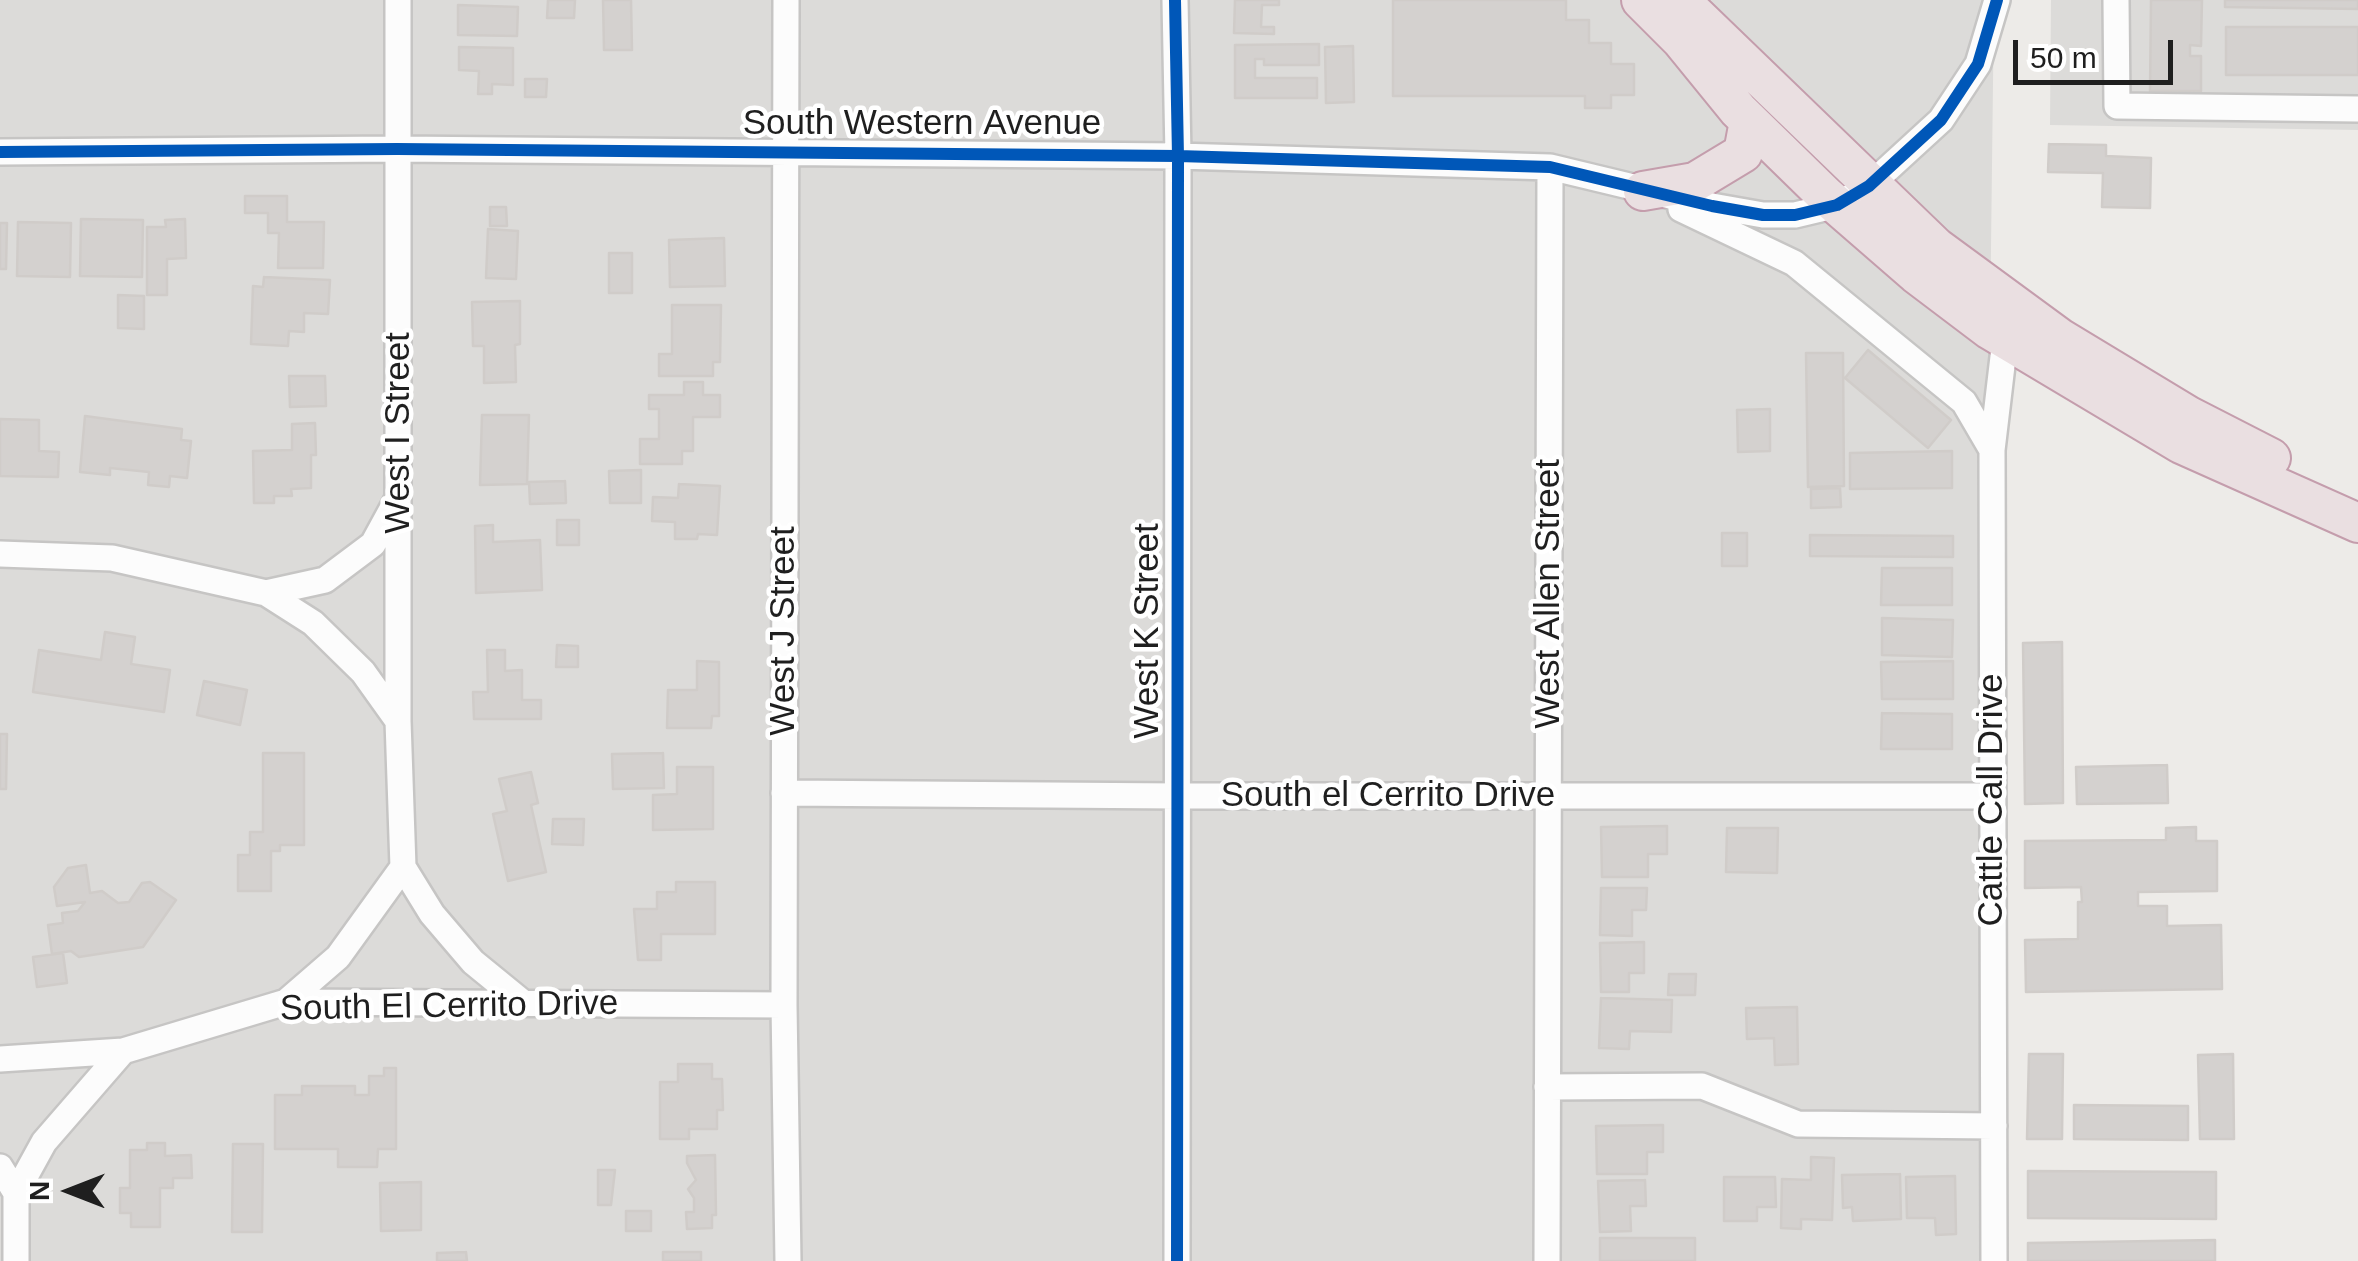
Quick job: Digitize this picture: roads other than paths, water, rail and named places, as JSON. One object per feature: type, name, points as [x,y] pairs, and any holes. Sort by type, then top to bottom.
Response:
[{"type":"highway","points":[[1641,0],[1681,40],[1749,121],[1836,204],[1916,274],[2005,340],[2181,444],[2358,522]]},
{"type":"highway","points":[[1680,0],[1936,248],[2060,338],[2189,416],[2358,502]]},
{"type":"highway","points":[[1643,191],[1696,182],[1743,152],[1749,121]]},
{"type":"street","name":"West I Street","points":[[398,0],[398,721],[403,867],[432,914],[473,962],[522,1002]]},
{"type":"street","name":"West J Street","points":[[786,0],[784,1005],[788,1261]]},
{"type":"street","name":"West K Street","points":[[1175,0],[1177,1261]]},
{"type":"street","name":"South Western Avenue","points":[[0,152],[397,149],[1178,156],[1550,168],[1763,215],[1794,215],[1836,204],[1869,186],[1941,120],[1978,64],[1997,0]]},
{"type":"street","points":[[2116,0],[2116,106],[2358,109]]},
{"type":"street","name":"West Allen Street","points":[[1547,1261],[1550,168]]},
{"type":"street","name":"South Western Avenue","points":[[1643,191],[1794,263],[1964,402],[1992,450]]},
{"type":"street","name":"Cattle Call Drive","points":[[1994,1261],[1992,450],[2005,340]]},
{"type":"street","points":[[266,593],[325,580],[373,544],[400,496]]},
{"type":"street","points":[[0,554],[112,558],[266,593],[313,623],[363,672],[398,721]]},
{"type":"street","name":"South el Cerrito Drive","points":[[784,793],[1992,796]]},
{"type":"street","points":[[286,1002],[338,956],[403,867]]},
{"type":"street","name":"South El Cerrito Drive","points":[[0,1060],[123,1051],[286,1002],[784,1005]]},
{"type":"street","points":[[16,1261],[16,1192],[44,1142],[123,1051]]},
{"type":"street","points":[[1547,1087],[1702,1086],[1798,1124],[1994,1126]]},
{"type":"street","points":[[0,1167],[16,1192]]}]
